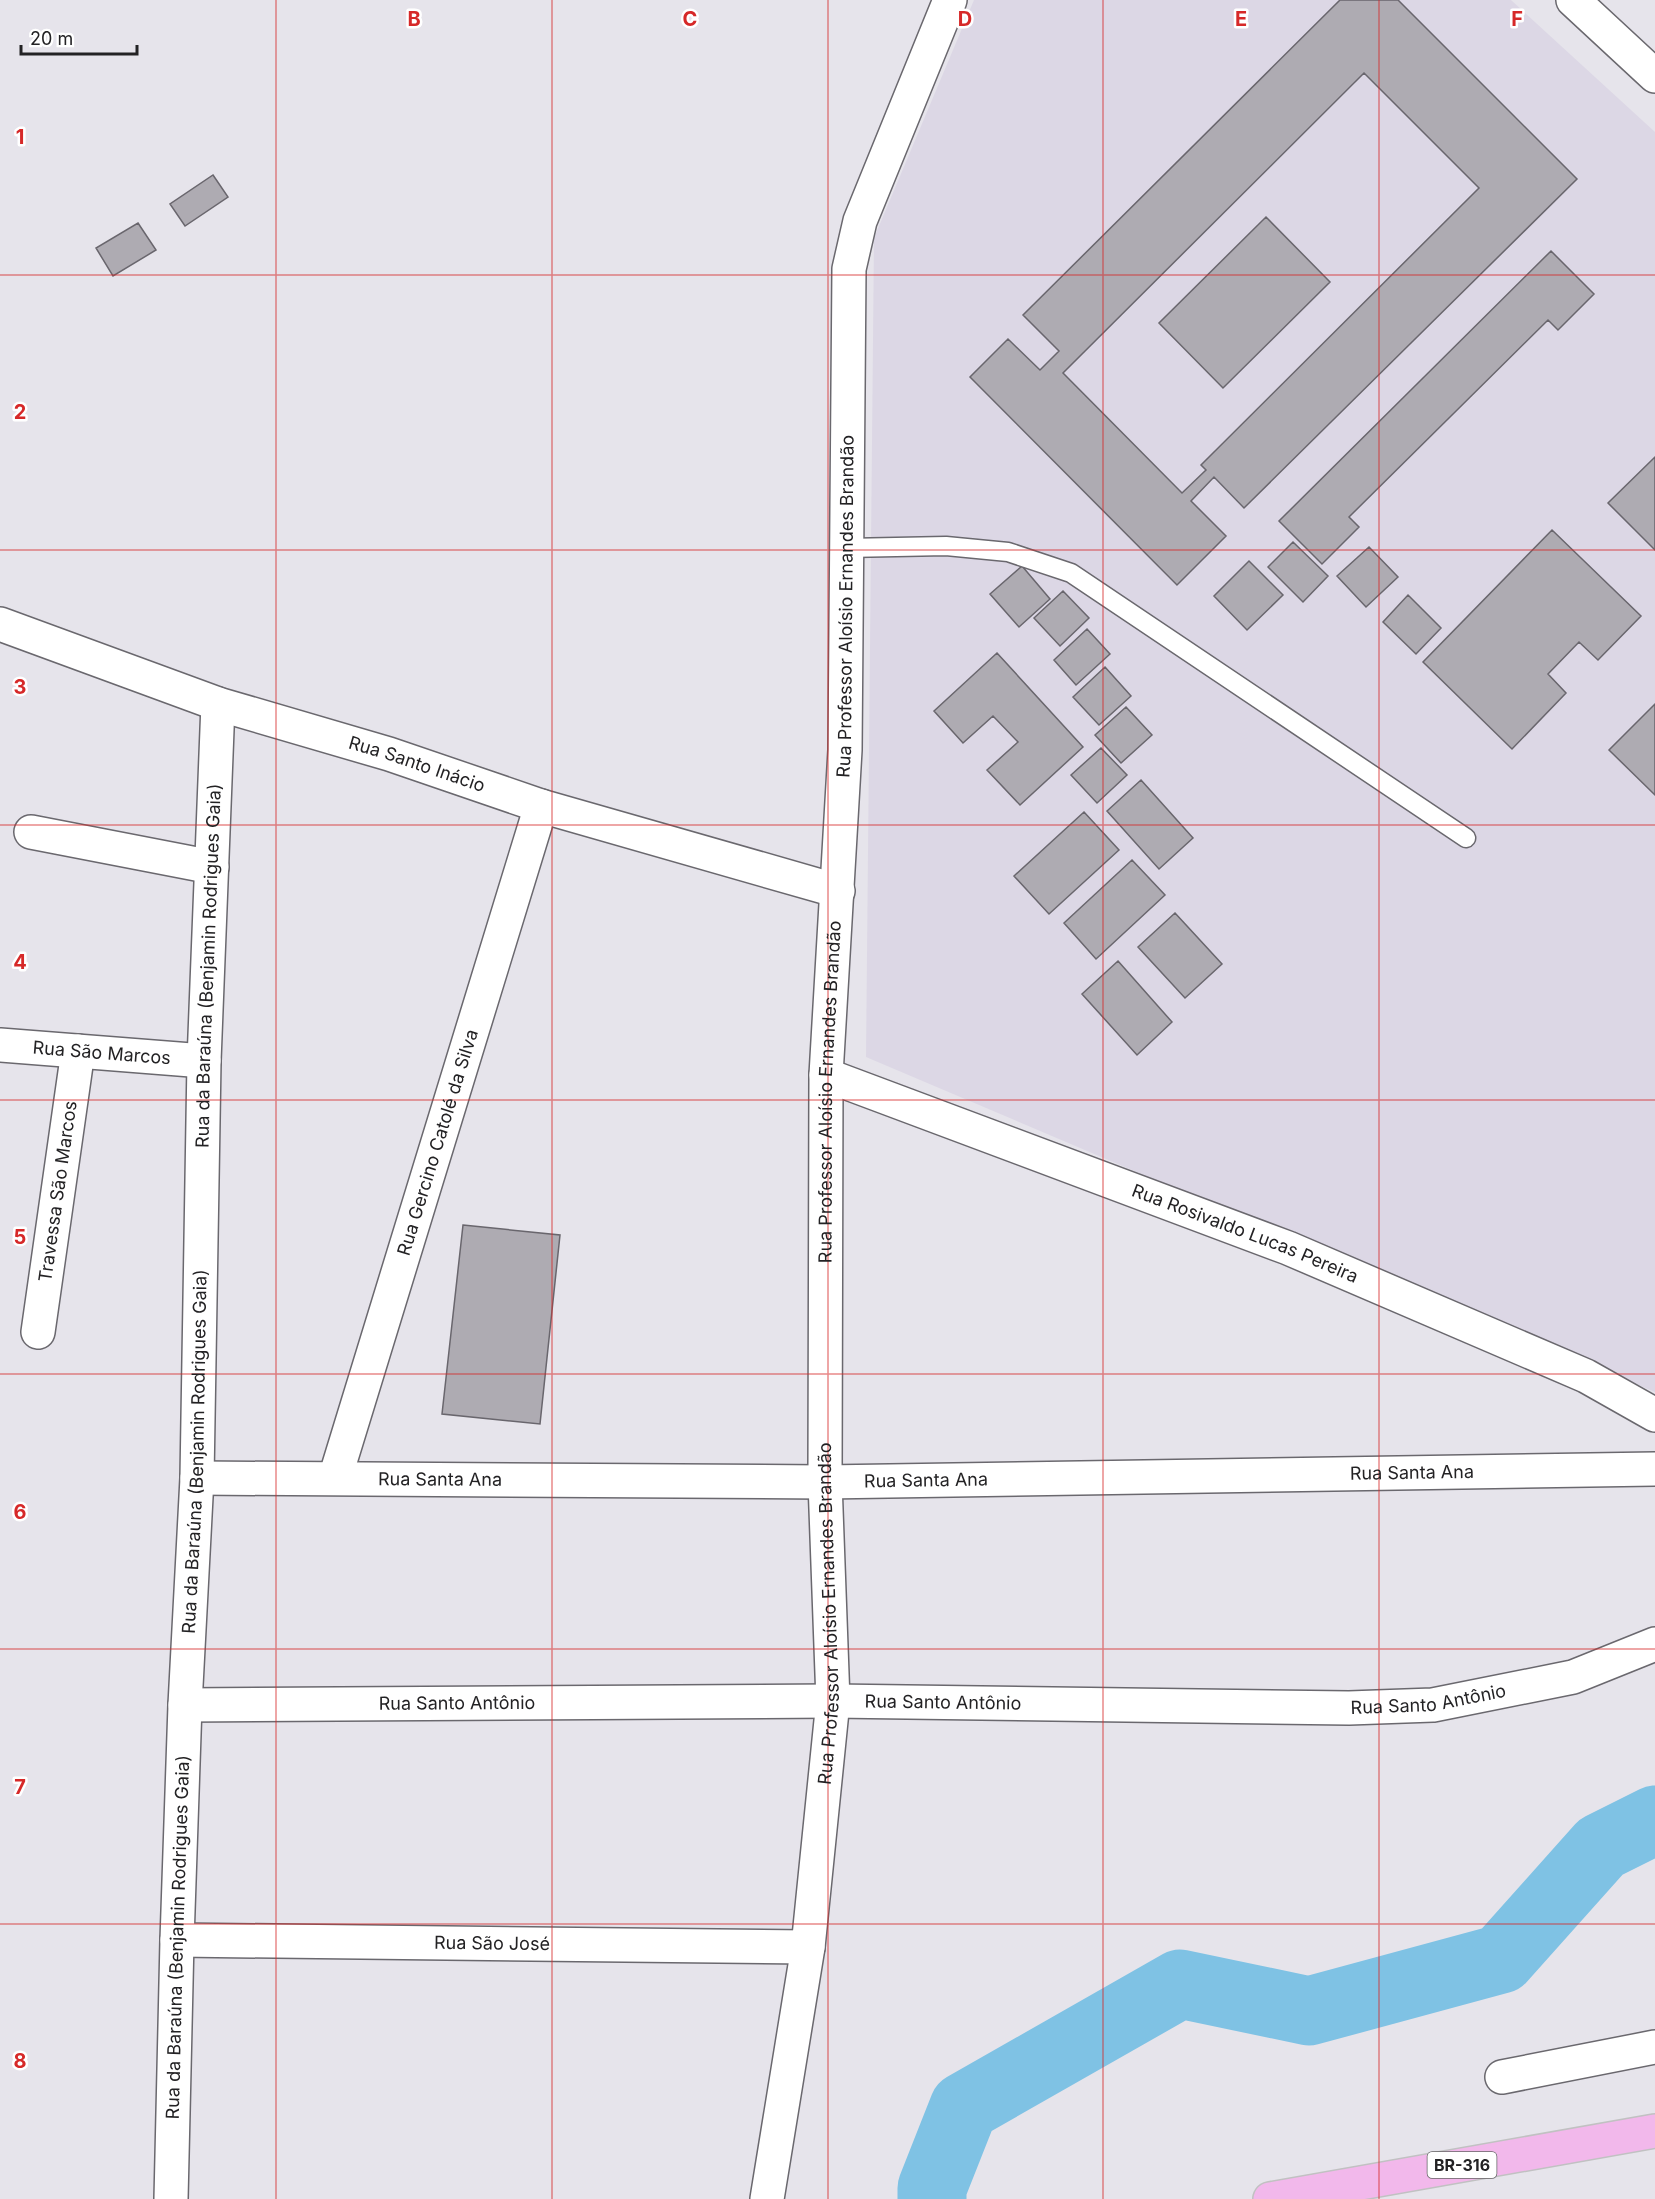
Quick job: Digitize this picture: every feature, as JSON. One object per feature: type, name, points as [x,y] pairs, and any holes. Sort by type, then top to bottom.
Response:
[{"type":"highway","name":"BR-316","points":[[1269,2199],[1655,2131]]},
{"type":"street","name":"Rua Professor Aloísio Ernandes Brandão","points":[[767,2199],[808,1947],[833,1701],[825,1482],[826,1075],[845,750],[849,269],[860,221],[950,0]]},
{"type":"street","points":[[1572,0],[1655,76]]},
{"type":"street","name":"Rua Santo Inácio","points":[[0,624],[218,704],[389,754],[541,806],[838,891]]},
{"type":"street","name":"Rua da Baraúna (Benjamin Rodrigues Gaia)","points":[[171,2199],[185,1705],[197,1478],[204,1061],[218,704]]},
{"type":"street","name":"Rua Gercino Catolé da Silva","points":[[335,1478],[541,806]]},
{"type":"street","points":[[31,832],[212,867]]},
{"type":"street","name":"Rua São Marcos","points":[[0,1045],[204,1061]]},
{"type":"street","name":"Travessa São Marcos","points":[[38,1332],[78,1051]]},
{"type":"street","name":"Rua Rosivaldo Lucas Pereira","points":[[826,1075],[1288,1248],[1586,1376],[1655,1415]]},
{"type":"street","name":"Rua Santa Ana","points":[[197,1478],[825,1482],[1655,1469]]},
{"type":"street","name":"Rua Santo Antônio","points":[[185,1705],[833,1701],[1349,1708],[1433,1705],[1573,1677],[1655,1644]]},
{"type":"street","name":"Rua São José","points":[[177,1940],[808,1947]]},
{"type":"street","points":[[1502,2077],[1655,2047]]},
{"type":"lane","points":[[846,548],[946,546],[1008,552],[1071,573],[1466,838]]},
{"type":"shaded area","points":[[974,0],[1511,0],[1655,132],[1655,1392],[866,1057],[874,238]]},
{"type":"building","points":[[1340,0],[1398,0],[1577,179],[1244,508],[1214,477],[1191,501],[1226,536],[1177,585],[970,377],[1008,339],[1040,370],[1059,351],[1023,315]],"holes":[[[1364,73],[1479,188],[1201,465],[1206,470],[1182,493],[1063,373]]]},
{"type":"building","points":[[213,175],[228,197],[185,226],[170,204]]},
{"type":"building","points":[[1266,217],[1330,282],[1223,388],[1159,323]]},
{"type":"building","points":[[138,223],[156,250],[113,276],[96,248]]},
{"type":"building","points":[[1551,251],[1594,294],[1558,330],[1548,320],[1349,517],[1359,527],[1322,564],[1279,521]]},
{"type":"building","points":[[1655,457],[1655,550],[1608,503]]},
{"type":"building","points":[[1552,530],[1641,616],[1598,660],[1579,642],[1548,674],[1566,693],[1512,749],[1423,662]]},
{"type":"building","points":[[1293,542],[1328,576],[1303,602],[1268,567]]},
{"type":"building","points":[[1369,547],[1398,577],[1366,607],[1337,576]]},
{"type":"building","points":[[1249,561],[1283,595],[1247,630],[1214,596]]},
{"type":"building","points":[[1022,566],[1050,599],[1019,627],[990,594]]},
{"type":"building","points":[[1063,591],[1089,618],[1060,646],[1034,618]]},
{"type":"building","points":[[1408,595],[1441,628],[1416,654],[1383,622]]},
{"type":"building","points":[[1087,629],[1110,654],[1076,685],[1054,660]]},
{"type":"building","points":[[997,653],[1083,747],[1020,805],[987,770],[1018,742],[993,716],[963,743],[934,711]]},
{"type":"building","points":[[1105,667],[1131,696],[1099,725],[1073,697]]},
{"type":"building","points":[[1655,704],[1655,795],[1609,750]]},
{"type":"building","points":[[1126,707],[1152,735],[1121,763],[1095,735]]},
{"type":"building","points":[[1101,748],[1127,775],[1097,803],[1071,775]]},
{"type":"building","points":[[1141,780],[1193,838],[1159,869],[1107,811]]},
{"type":"building","points":[[1084,812],[1119,850],[1049,914],[1014,876]]},
{"type":"building","points":[[1132,860],[1165,895],[1096,959],[1064,923]]},
{"type":"building","points":[[1175,913],[1222,964],[1185,998],[1138,947]]},
{"type":"building","points":[[1118,961],[1172,1022],[1137,1055],[1082,994]]},
{"type":"building","points":[[463,1225],[560,1235],[540,1424],[442,1414]]},
{"type":"waterway","points":[[932,2199],[932,2188],[964,2107],[1180,1984],[1309,2011],[1501,1959],[1601,1847],[1655,1820]]}]
